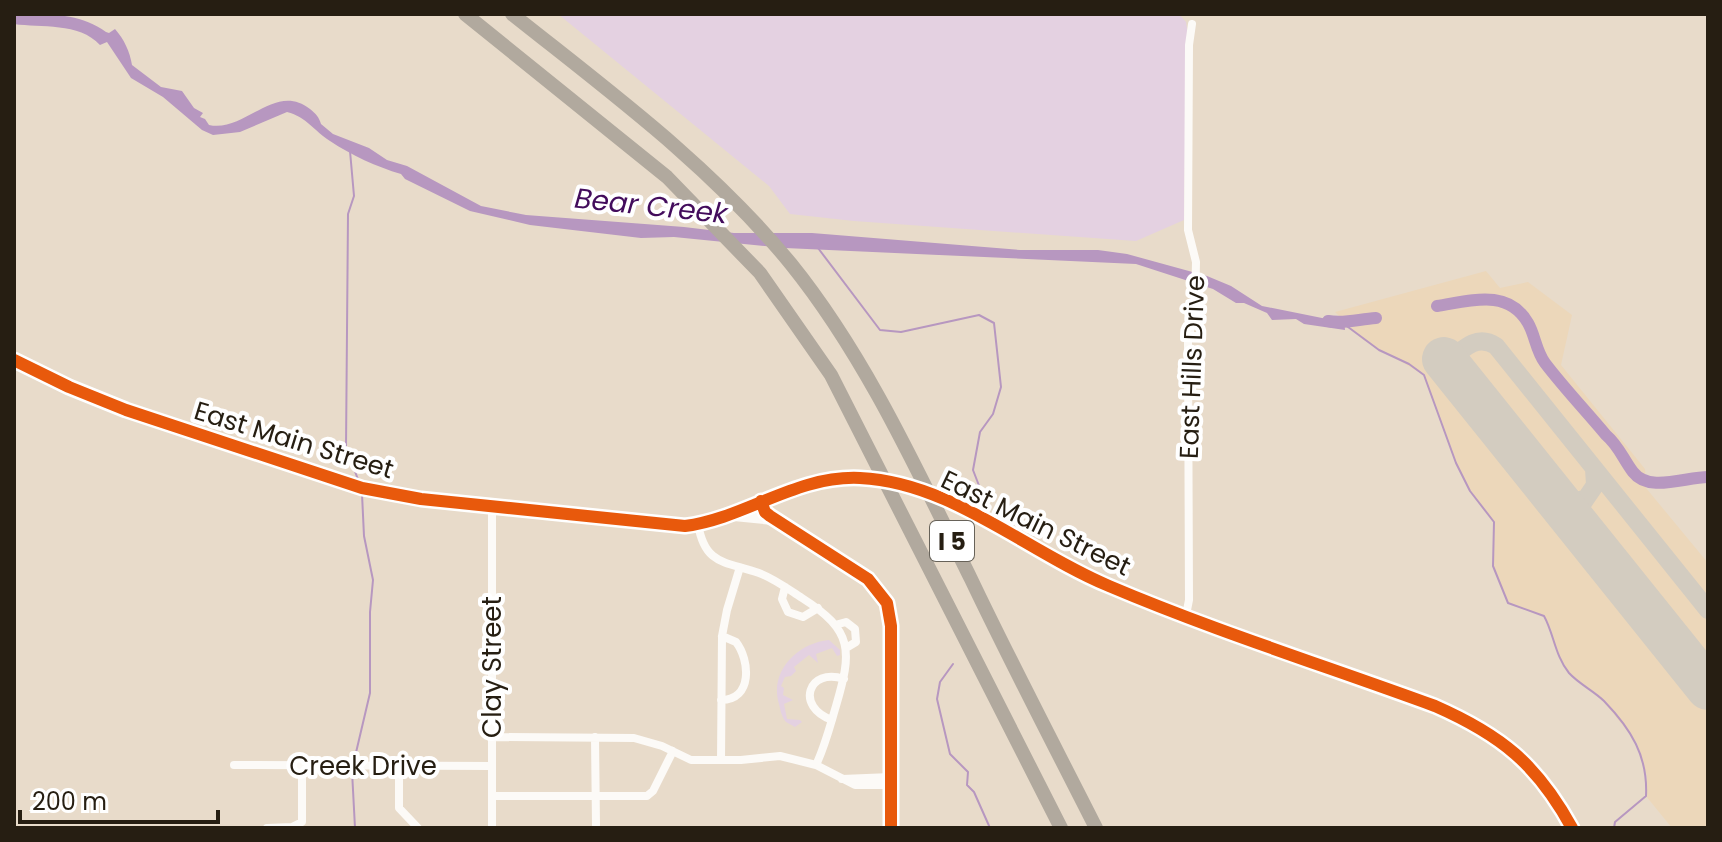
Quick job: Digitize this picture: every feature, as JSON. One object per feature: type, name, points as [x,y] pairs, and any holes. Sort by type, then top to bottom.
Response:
[{"type":"highway","name":"I 5","points":[[465,14],[657,168],[702,210],[760,273],[810,342],[856,421],[1061,828]]},
{"type":"highway","name":"I 5","points":[[512,14],[681,149],[750,216],[790,264],[840,334],[888,418],[1096,828]]},
{"type":"street","name":"East Hills Drive","points":[[1186,615],[1189,600],[1188,341],[1196,294],[1194,250],[1188,230],[1189,45],[1192,24]]},
{"type":"street","name":"East Main Street","points":[[14,360],[111,405],[338,482],[389,494],[674,526],[698,524],[728,516],[807,484],[846,478],[903,485],[958,507],[1091,579],[1435,706],[1477,726],[1506,746],[1537,774],[1572,828]]},
{"type":"street","points":[[761,501],[765,512],[868,579],[887,603],[891,626],[891,828]]},
{"type":"street","name":"Clay Street","points":[[492,506],[492,828]]},
{"type":"street","points":[[728,516],[778,521]]},
{"type":"street","points":[[698,524],[703,544],[712,556],[766,576],[818,608],[835,625],[846,648],[844,679],[816,765]]},
{"type":"street","points":[[721,760],[722,636],[740,567]]},
{"type":"street","points":[[785,587],[782,599],[788,612],[803,617],[818,608]]},
{"type":"street","points":[[835,625],[846,622],[855,629],[856,642],[846,648]]},
{"type":"street","points":[[721,700],[735,697],[747,675],[747,663],[736,642],[722,636]]},
{"type":"street","points":[[832,720],[815,712],[810,704],[810,692],[815,683],[824,677],[844,679]]},
{"type":"street","points":[[492,737],[634,738],[691,760],[780,756],[816,765],[855,785],[891,781]]},
{"type":"street","points":[[595,737],[596,825]]},
{"type":"street","points":[[492,796],[647,796],[653,791],[673,751]]},
{"type":"street","name":"Creek Drive","points":[[234,765],[492,766]]},
{"type":"street","points":[[267,828],[292,827],[302,822],[302,766]]},
{"type":"street","points":[[399,766],[399,808],[418,828]]},
{"type":"shaded area","points":[[14,14],[62,16],[85,21],[109,33],[115,29],[126,46],[132,65],[161,87],[182,91],[194,108],[203,113],[200,117],[209,125],[235,122],[272,104],[297,102],[312,111],[333,134],[369,148],[387,160],[407,166],[481,206],[526,215],[734,233],[812,233],[1020,250],[1098,250],[1127,254],[1207,276],[1231,286],[1262,306],[1327,319],[1344,319],[1345,330],[1304,324],[1296,319],[1272,320],[1267,313],[1244,303],[1236,303],[1213,289],[1136,264],[785,248],[674,237],[641,238],[530,225],[470,211],[405,179],[401,174],[347,151],[300,117],[287,112],[240,132],[213,135],[202,130],[163,97],[131,78],[107,42],[100,45],[71,29],[14,24]]},
{"type":"shaded area","points":[[558,14],[1179,14],[1186,22],[1187,29],[1184,220],[1136,241],[790,214],[769,186]]},
{"type":"shaded area","points":[[1486,271],[1500,288],[1528,282],[1572,315],[1561,365],[1645,469],[1646,488],[1708,563],[1708,828],[1672,828],[1646,796],[1647,776],[1637,743],[1603,701],[1569,673],[1553,644],[1552,631],[1544,616],[1508,603],[1493,566],[1494,522],[1470,491],[1456,463],[1424,375],[1362,339],[1335,312]]},
{"type":"shaded area","points":[[829,640],[840,650],[840,655],[837,656],[832,648],[816,654],[818,663],[809,655],[794,667],[796,671],[785,677],[781,686],[784,688],[783,695],[793,700],[784,704],[787,719],[802,722],[795,727],[786,722],[780,708],[777,692],[782,670],[796,653],[817,642]]},
{"type":"waterway","points":[[350,151],[354,196],[348,214],[346,448],[359,482]]},
{"type":"waterway","points":[[818,248],[880,330],[901,332],[979,315],[994,323],[1001,387],[993,414],[980,432],[973,470],[983,496]]},
{"type":"waterway","points":[[1437,306],[1475,300],[1499,301],[1510,305],[1528,323],[1545,363],[1614,444],[1633,472],[1648,482],[1658,483],[1708,477]]},
{"type":"waterway","points":[[1328,321],[1376,318]]},
{"type":"waterway","points":[[1344,324],[1379,350],[1424,375],[1456,463],[1470,491],[1494,522],[1493,566],[1508,603],[1544,616],[1569,673],[1604,701],[1636,744],[1644,768],[1646,796],[1615,822],[1614,828]]},
{"type":"waterway","points":[[354,761],[370,693],[373,580],[364,536],[362,494]]},
{"type":"waterway","points":[[953,664],[940,682],[937,699],[950,754],[968,772],[967,785],[974,792],[990,828]]},
{"type":"waterway","points":[[352,771],[355,828]]},
{"type":"taxiway","points":[[1447,363],[1476,342],[1489,342],[1496,346],[1708,610]]},
{"type":"taxiway","points":[[1583,534],[1579,512],[1595,485],[1594,468]]},
{"type":"taxiway","points":[[1553,496],[1569,503],[1584,499]]},
{"type":"runway","points":[[1444,359],[1708,688]]},
{"type":"cycle path","points":[[14,360],[126,410],[362,488],[421,499],[685,526],[729,515],[814,483],[860,478],[893,482],[957,505],[1109,586],[1458,717],[1498,740],[1531,769],[1572,828]]},
{"type":"cycle path","points":[[761,501],[770,516],[868,579],[887,603],[891,626],[891,828]]},
{"type":"water label","name":"Bear Creek","points":[[651,206]]}]
